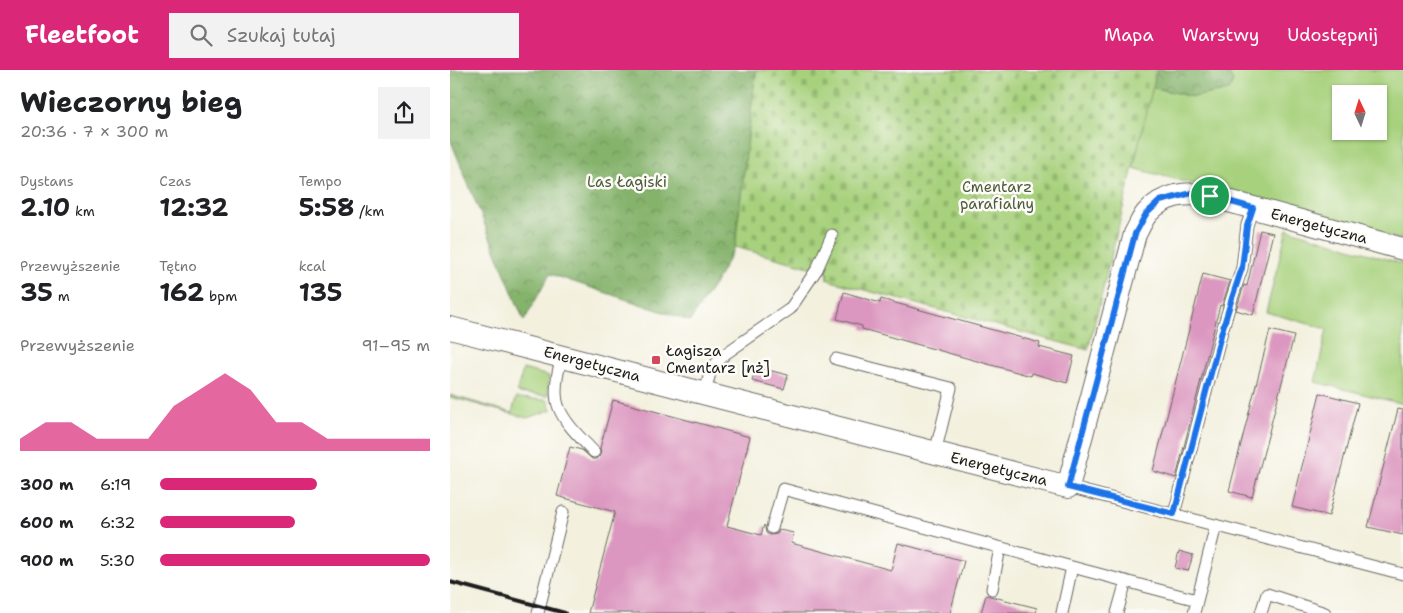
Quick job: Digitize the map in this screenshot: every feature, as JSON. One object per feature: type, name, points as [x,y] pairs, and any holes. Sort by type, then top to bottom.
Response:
[{"type":"street","name":"Energetyczna","points":[[450,328],[1068,487],[1135,234],[1146,214],[1160,201],[1192,193],[1210,196],[1403,249]]},
{"type":"lane","points":[[1174,514],[1222,331],[1242,268],[1247,226],[1253,208]]},
{"type":"lane","points":[[704,393],[711,369],[725,354],[790,309],[817,269],[832,235]]},
{"type":"lane","points":[[562,356],[558,370],[556,398],[559,408],[572,428],[594,452]]},
{"type":"lane","points":[[836,359],[951,388],[935,453]]},
{"type":"lane","points":[[1068,487],[1403,574]]},
{"type":"lane","points":[[772,528],[783,489],[1197,600]]},
{"type":"lane","points":[[538,613],[563,512]]},
{"type":"lane","points":[[1194,613],[1216,526]]},
{"type":"lane","points":[[992,589],[1000,548]]},
{"type":"lane","points":[[1062,613],[1072,567]]},
{"type":"lane","points":[[1117,613],[1126,581]]},
{"type":"lane","points":[[1261,613],[1267,594],[1325,613]]},
{"type":"green space","name":"Las Łagiski","points":[[450,70],[756,70],[735,247],[717,280],[690,321],[550,274],[524,321],[450,139]]},
{"type":"green space","name":"Cmentarz parafialny","points":[[756,70],[1157,70],[1088,350],[835,282],[826,279],[828,273],[817,269],[735,247]]},
{"type":"green space","points":[[1157,70],[1227,70],[1233,82],[1229,90],[1193,97],[1152,87]]},
{"type":"green space","points":[[1227,70],[1403,70],[1403,240],[1133,168],[1152,87],[1193,97],[1233,82]]},
{"type":"green space","points":[[1287,229],[1403,264],[1403,404],[1315,382],[1327,329],[1266,312]]},
{"type":"green space","points":[[523,369],[549,376],[548,396],[517,393]]},
{"type":"green space","points":[[450,395],[512,413],[516,398],[548,400],[551,410],[527,418],[450,397]]},
{"type":"building","points":[[1260,230],[1273,233],[1253,315],[1236,310],[1244,285],[1247,286]]},
{"type":"building","points":[[1203,274],[1230,281],[1222,306],[1220,305],[1176,478],[1153,471]]},
{"type":"building","points":[[844,292],[880,303],[881,299],[1040,343],[1039,347],[1074,356],[1067,383],[1032,373],[1031,376],[862,329],[862,326],[837,319]]},
{"type":"building","points":[[1270,330],[1294,336],[1252,497],[1229,491]]},
{"type":"building","points":[[756,367],[788,375],[784,389],[752,381]]},
{"type":"building","points":[[1320,393],[1358,403],[1329,516],[1292,507]]},
{"type":"building","points":[[613,400],[750,437],[727,526],[761,535],[764,525],[766,533],[770,535],[777,534],[779,530],[794,533],[791,543],[891,570],[898,543],[964,561],[950,613],[588,613],[615,512],[557,496],[570,447],[582,450],[592,459],[596,459],[601,455],[600,448]]},
{"type":"building","points":[[1398,409],[1403,410],[1403,535],[1368,527]]},
{"type":"building","points":[[1179,551],[1193,555],[1188,571],[1175,568]]},
{"type":"building","points":[[986,595],[1037,608],[1036,613],[981,613]]},
{"type":"railway","points":[[450,582],[565,613]]},
{"type":"place","name":"Łagisza Cmentarz [nż]","points":[[656,360]]},
{"type":"route","points":[[1192,193],[1210,196],[1253,208],[1247,226],[1242,268],[1222,331],[1174,514],[1068,487],[1135,234],[1146,214],[1160,201],[1192,193]]}]
